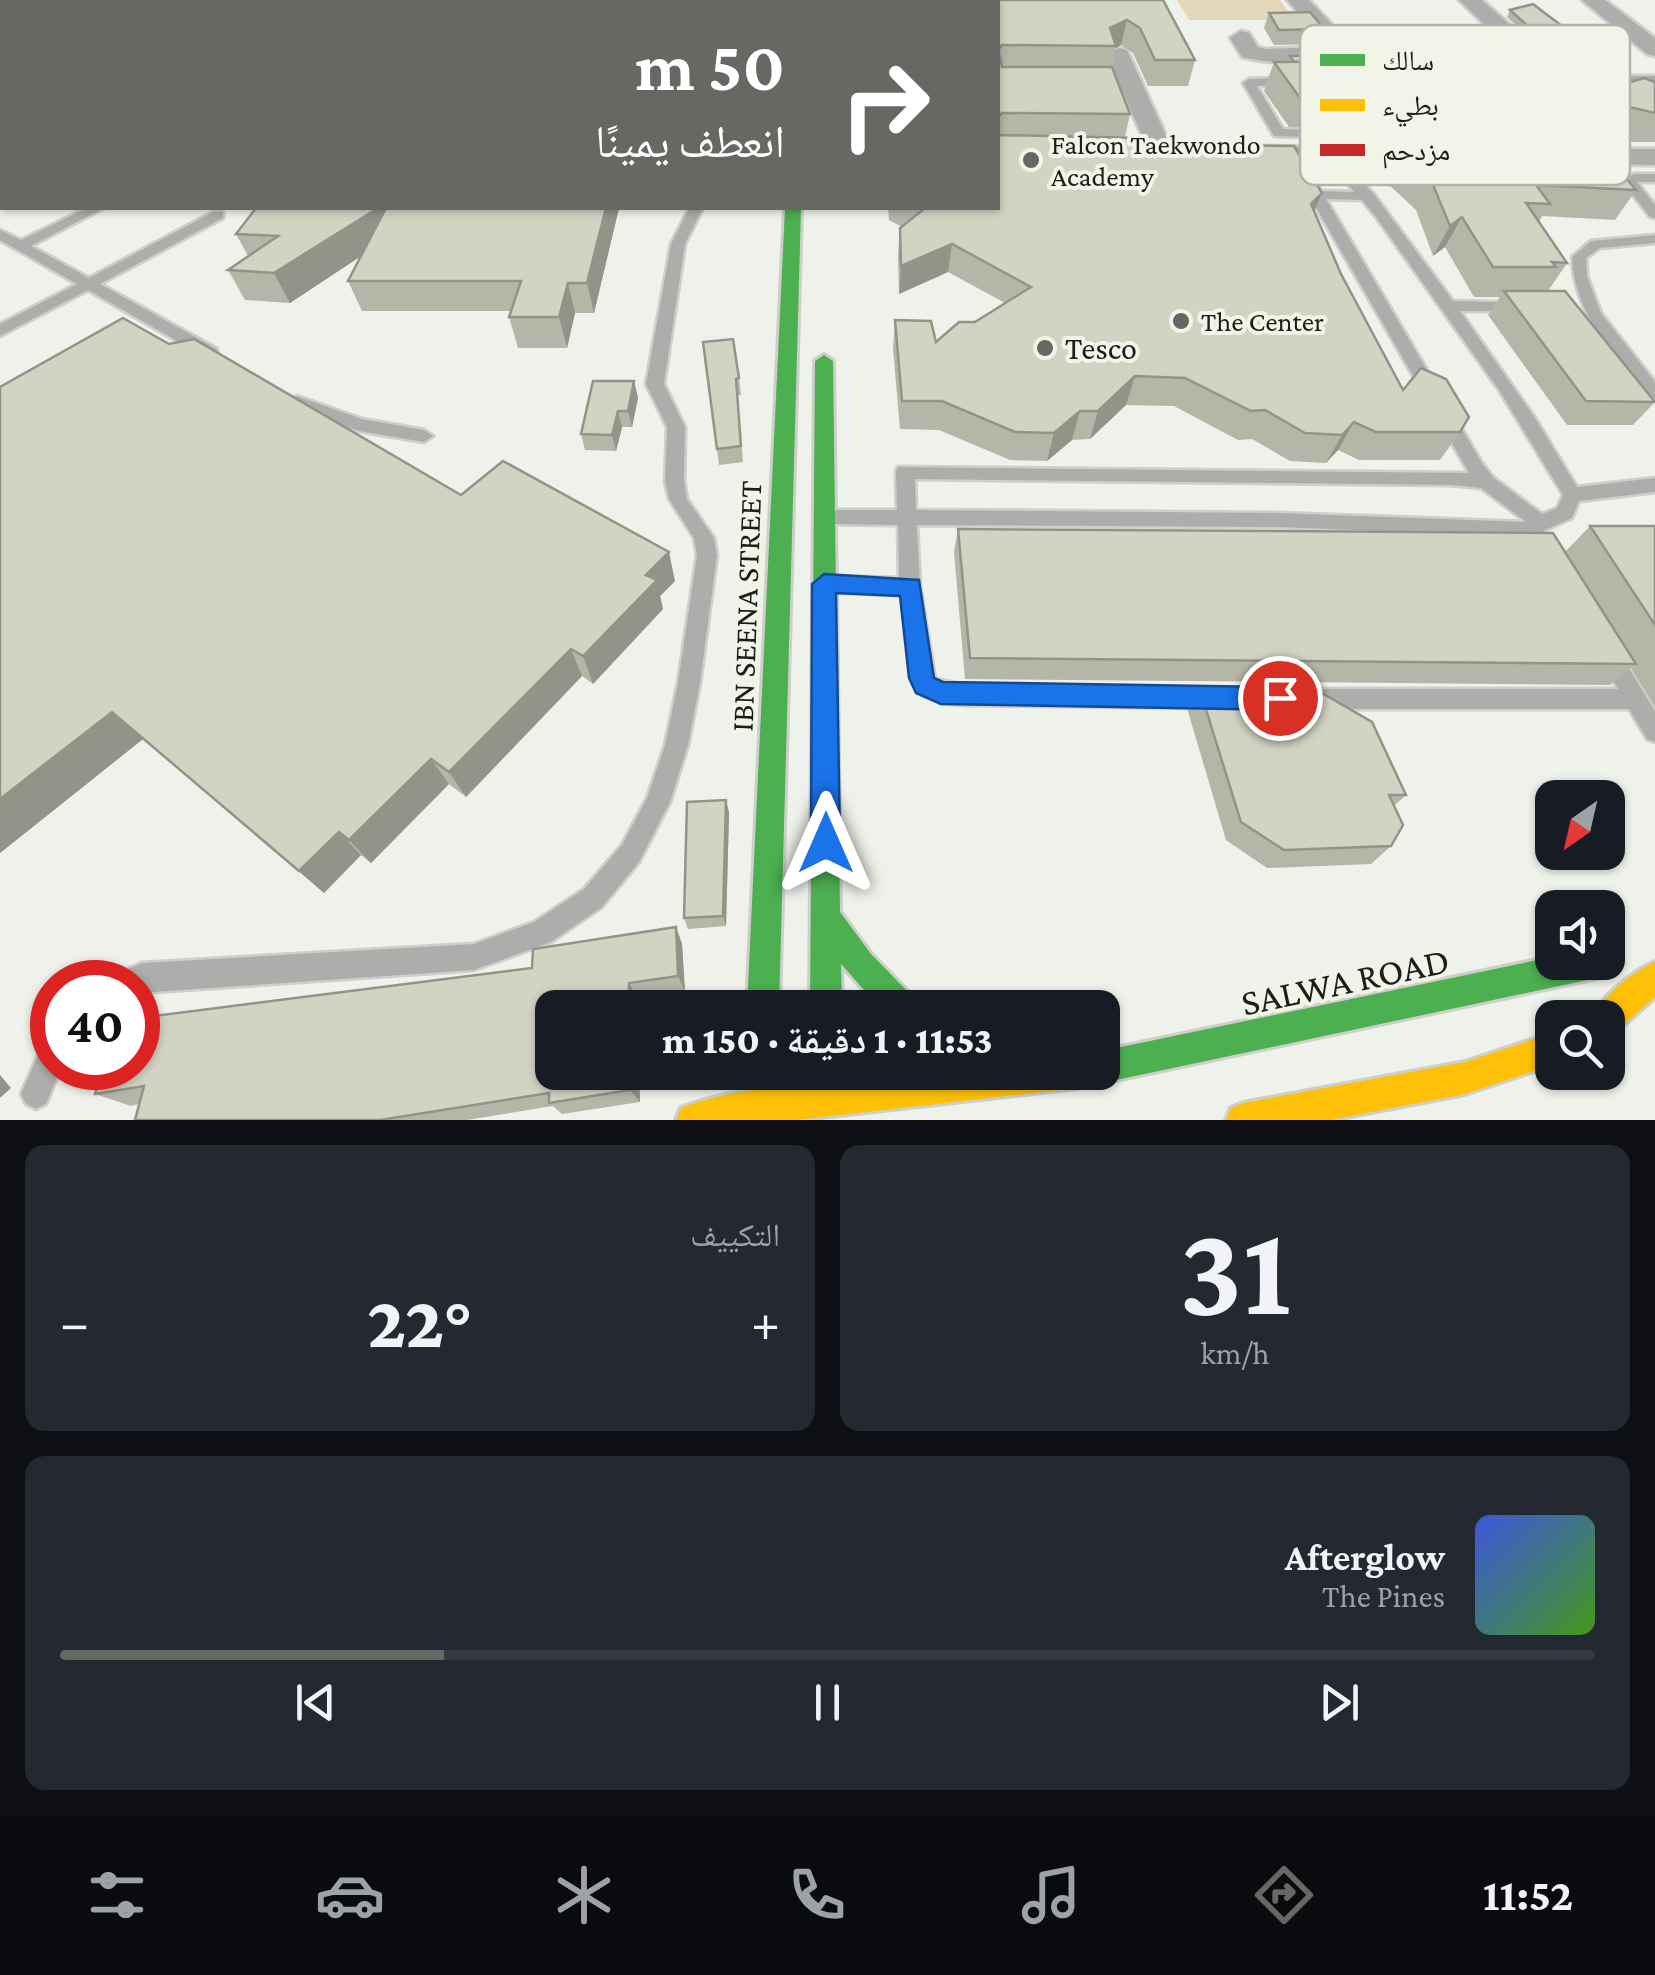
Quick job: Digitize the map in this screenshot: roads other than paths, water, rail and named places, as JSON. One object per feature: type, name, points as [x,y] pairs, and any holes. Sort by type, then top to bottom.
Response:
[{"type":"street","points":[[1296,0],[1319,25]]},
{"type":"street","points":[[1469,0],[1498,25]]},
{"type":"street","points":[[1592,0],[1625,25]]},
{"type":"street","points":[[1630,29],[1655,48]]},
{"type":"street","points":[[1241,38],[1250,52],[1265,56],[1300,55]]},
{"type":"street","points":[[1120,54],[1170,153],[1124,153]]},
{"type":"street","points":[[1000,82],[1132,83]]},
{"type":"street","points":[[1218,154],[1300,155]]},
{"type":"street","points":[[1630,157],[1655,157]]},
{"type":"street","name":"IBN SEENA STREET","points":[[764,990],[793,210]]},
{"type":"street","points":[[824,343],[826,990]]},
{"type":"street","points":[[826,917],[848,953],[881,990]]},
{"type":"street","name":"SALWA ROAD","points":[[1120,1063],[1535,977]]},
{"type":"street","points":[[1625,1004],[1655,978]]},
{"type":"street","points":[[1243,1120],[1465,1078],[1535,1055]]},
{"type":"street","points":[[693,1120],[756,1106],[821,1114],[970,1090]]},
{"type":"lane","points":[[1300,81],[1248,84],[1283,135],[1300,135]]},
{"type":"lane","points":[[1293,155],[1300,167]]},
{"type":"lane","points":[[1630,181],[1655,178]]},
{"type":"lane","points":[[1630,183],[1654,212]]},
{"type":"lane","points":[[1311,185],[1486,482],[1536,526],[1563,581]]},
{"type":"lane","points":[[1356,185],[1449,306],[1572,495]]},
{"type":"lane","points":[[1316,194],[1368,196]]},
{"type":"lane","points":[[10,240],[73,210]]},
{"type":"lane","points":[[10,240],[91,210]]},
{"type":"lane","points":[[160,976],[474,957],[510,948],[576,913],[626,862],[650,819],[682,735],[707,555],[704,535],[678,498],[677,433],[656,394],[655,384],[678,244],[695,210]]},
{"type":"lane","points":[[0,331],[218,215]]},
{"type":"lane","points":[[1655,239],[1596,244],[1580,257],[1578,277],[1588,306],[1655,393]]},
{"type":"lane","points":[[10,240],[222,359]]},
{"type":"lane","points":[[1449,306],[1548,306]]},
{"type":"lane","points":[[1568,306],[1588,306]]},
{"type":"lane","points":[[287,396],[360,425],[424,436]]},
{"type":"lane","points":[[1245,698],[964,695],[932,690],[922,678],[910,587],[903,476],[910,472],[1452,478],[1486,482]]},
{"type":"lane","points":[[1572,495],[1655,485]]},
{"type":"lane","points":[[822,516],[1536,526],[1566,513],[1572,495]]},
{"type":"lane","points":[[824,584],[910,587]]},
{"type":"lane","points":[[1594,632],[1655,732]]},
{"type":"lane","points":[[1280,698],[1636,699]]},
{"type":"lane","points":[[36,1094],[38,1090]]},
{"type":"place","name":"Falcon Taekwondo Academy","points":[[1031,160]]},
{"type":"place","name":"The Center","points":[[1181,321]]},
{"type":"place","name":"Tesco","points":[[1045,348]]}]
